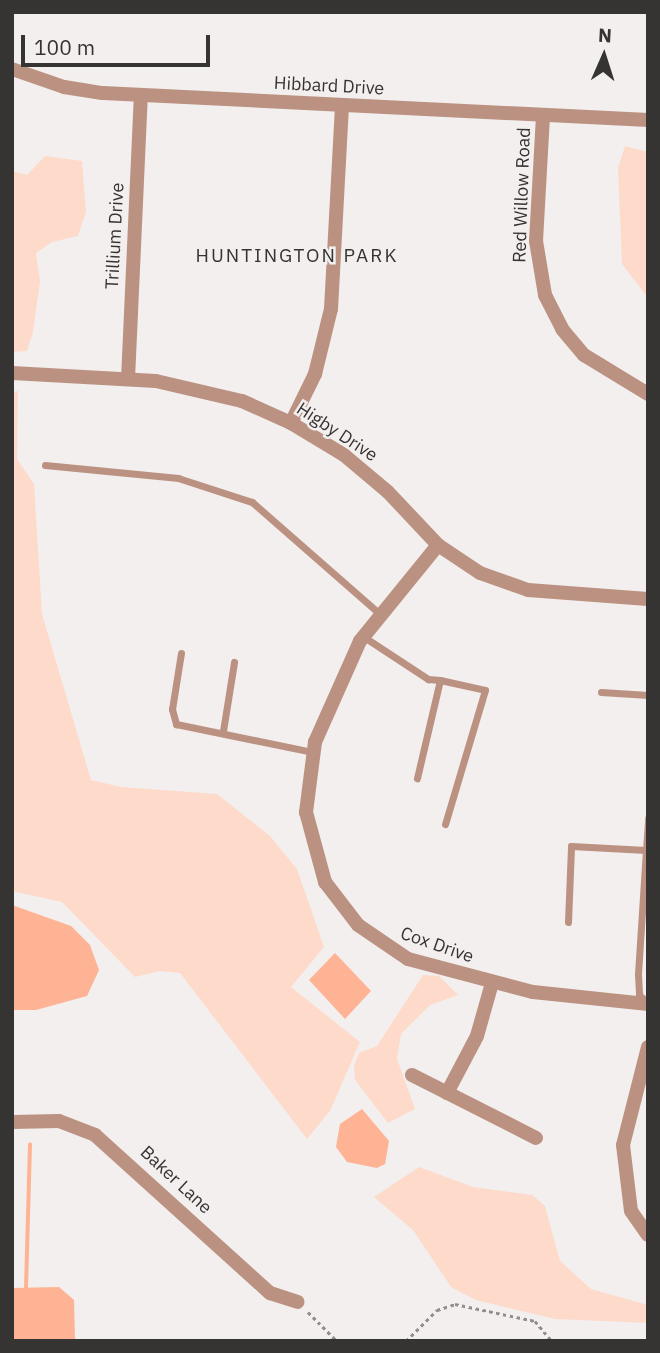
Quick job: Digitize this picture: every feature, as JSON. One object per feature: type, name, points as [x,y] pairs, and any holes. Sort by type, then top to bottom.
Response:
[{"type":"street","name":"Hibbard Drive","points":[[12,69],[64,87],[141,96],[648,120]]},
{"type":"street","name":"Trillium Drive","points":[[128,379],[141,96]]},
{"type":"street","points":[[290,423],[315,374],[331,309],[342,106]]},
{"type":"street","name":"Red Willow Road","points":[[543,116],[536,241],[545,295],[562,329],[584,355],[648,394]]},
{"type":"street","name":"Higby Drive","points":[[12,373],[128,379],[207,391],[290,423],[372,477],[438,545],[480,573],[528,590],[648,599]]},
{"type":"street","name":"Cox Drive","points":[[438,545],[379,613],[363,637],[331,699],[313,752],[306,786],[310,837],[325,882],[339,904],[386,948],[434,969],[492,984],[569,997],[648,1003]]},
{"type":"street","points":[[447,1093],[477,1036],[492,984]]},
{"type":"street","points":[[647,1054],[628,1110],[623,1145],[631,1211],[648,1235]]},
{"type":"street","points":[[412,1075],[536,1138]]},
{"type":"street","name":"Baker Lane","points":[[12,1122],[59,1121],[95,1135],[270,1293],[298,1302]]},
{"type":"lane","points":[[45,465],[178,478],[252,502],[379,613]]},
{"type":"lane","points":[[363,637],[428,679],[485,690],[445,824]]},
{"type":"lane","points":[[181,653],[173,709],[176,724],[223,731],[313,752]]},
{"type":"lane","points":[[223,731],[234,662]]},
{"type":"lane","points":[[417,778],[440,680]]},
{"type":"lane","points":[[601,692],[648,695]]},
{"type":"lane","points":[[648,818],[645,911],[638,974],[639,995],[648,1003]]},
{"type":"lane","points":[[568,922],[571,846],[646,850]]},
{"type":"path","points":[[298,1302],[337,1341]]},
{"type":"path","points":[[406,1341],[437,1310],[455,1304],[536,1321],[552,1341]]},
{"type":"shaded area","points":[[625,146],[648,152],[648,298],[622,264],[618,168]]},
{"type":"shaded area","points":[[45,156],[82,161],[86,212],[78,236],[52,242],[36,253],[40,281],[33,332],[27,351],[12,352],[12,171],[27,175]]},
{"type":"shaded area","points":[[18,391],[17,459],[34,484],[42,614],[91,780],[121,787],[217,794],[270,836],[297,869],[324,947],[291,987],[360,1042],[330,1111],[307,1139],[180,973],[160,971],[135,977],[62,902],[12,891],[12,392]]},
{"type":"shaded area","points":[[12,905],[71,926],[90,945],[99,970],[87,996],[36,1010],[12,1010]]},
{"type":"shaded area","points":[[335,953],[371,991],[345,1019],[309,980]]},
{"type":"shaded area","points":[[423,975],[439,976],[458,995],[430,1005],[401,1034],[397,1059],[415,1109],[388,1123],[355,1080],[354,1065],[359,1053],[377,1046]]},
{"type":"shaded area","points":[[362,1109],[389,1141],[385,1164],[377,1168],[347,1162],[336,1147],[340,1124]]},
{"type":"shaded area","points":[[419,1167],[473,1187],[532,1195],[545,1206],[560,1261],[591,1289],[648,1305],[648,1323],[555,1319],[476,1300],[451,1287],[413,1230],[374,1197]]},
{"type":"shaded area","points":[[59,1287],[74,1300],[75,1341],[12,1341],[12,1288]]},
{"type":"waterway","points":[[26,1288],[30,1145]]},
{"type":"district","name":"HUNTINGTON PARK","points":[[297,256]]}]
